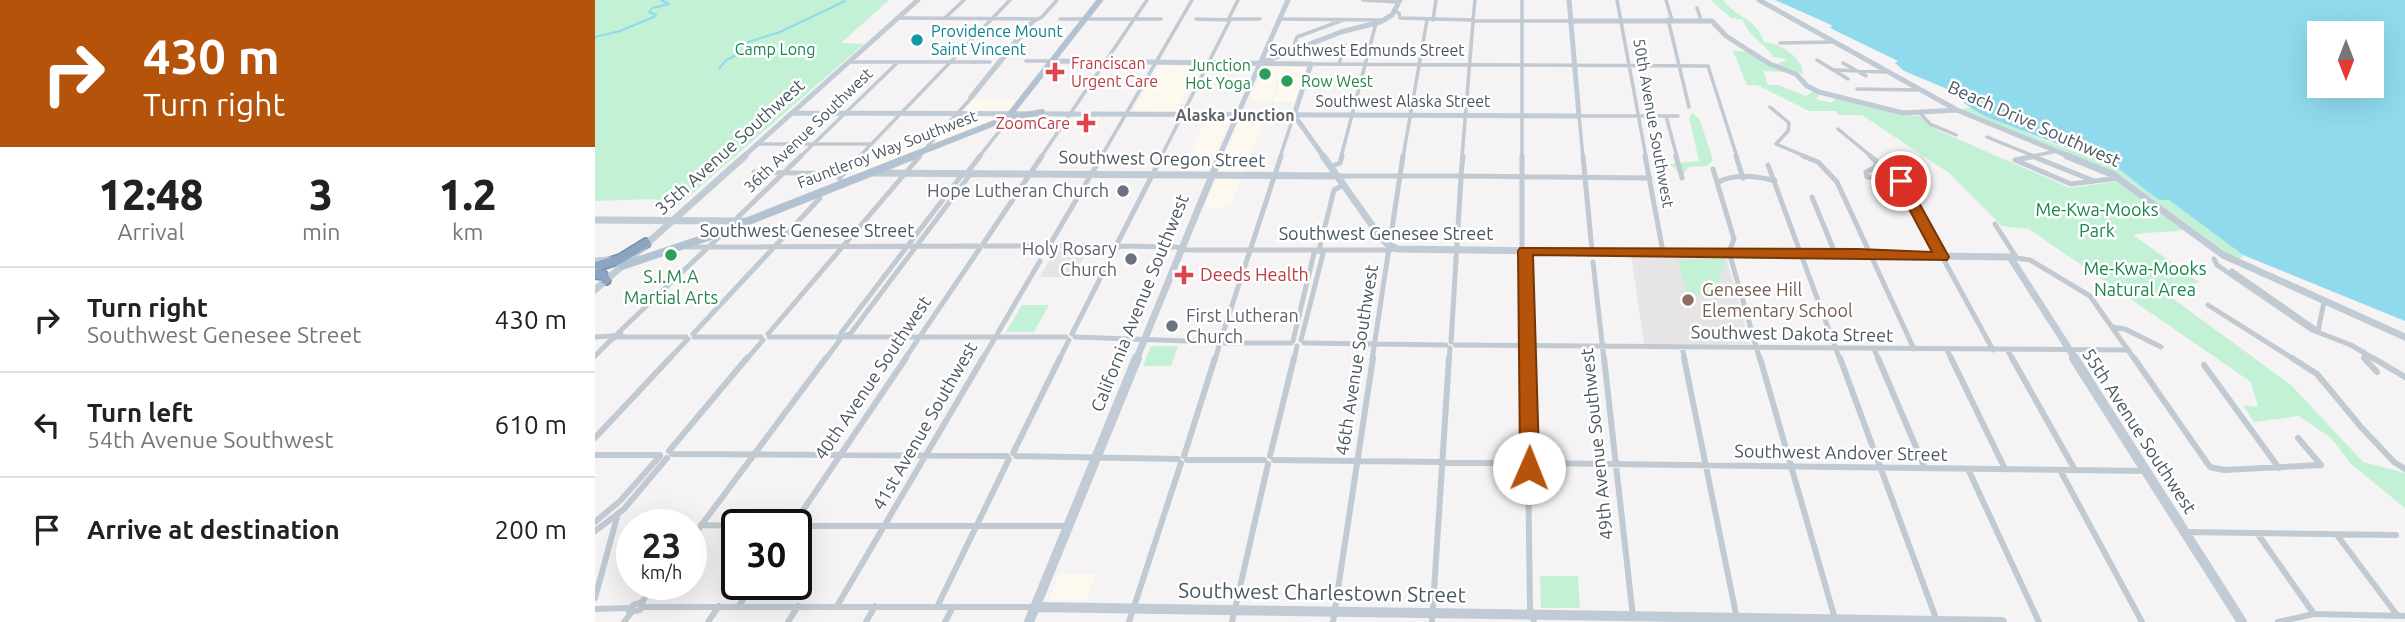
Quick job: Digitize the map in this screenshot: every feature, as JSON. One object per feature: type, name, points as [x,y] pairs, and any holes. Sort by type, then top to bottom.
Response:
[{"type":"highway","points":[[623,262],[646,243]]},
{"type":"highway","name":"Fauntleroy Way Southwest","points":[[595,271],[623,262]]},
{"type":"highway","points":[[595,271],[603,275],[599,286]]},
{"type":"main road","name":"Fauntleroy Way Southwest","points":[[623,262],[679,247],[717,232],[738,220],[764,214],[817,193],[842,178],[866,173],[1000,121],[1013,113],[1100,0]]},
{"type":"main road","points":[[1000,121],[1042,112]]},
{"type":"main road","points":[[717,232],[726,225],[718,221]]},
{"type":"main road","name":"Fauntleroy Way Southwest","points":[[623,262],[717,232]]},
{"type":"street","name":"35th Avenue Southwest","points":[[646,243],[918,0]]},
{"type":"street","points":[[945,18],[964,0]]},
{"type":"street","points":[[754,172],[842,178],[900,113],[1010,0]]},
{"type":"street","points":[[622,509],[842,246],[995,71],[1036,20],[1057,0]]},
{"type":"street","name":"40th Avenue Southwest","points":[[805,509],[1147,0]]},
{"type":"street","points":[[1049,246],[1192,0]]},
{"type":"street","points":[[937,607],[1238,0]]},
{"type":"street","name":"California Avenue Southwest","points":[[1029,622],[1212,174],[1288,0]]},
{"type":"street","points":[[1260,64],[1341,32],[1385,20],[1399,1],[1363,0]]},
{"type":"street","name":"46th Avenue Southwest","points":[[1334,617],[1409,116],[1418,64],[1436,0]]},
{"type":"street","points":[[1433,618],[1465,116],[1475,0]]},
{"type":"street","points":[[1522,0],[1522,177],[1533,619]]},
{"type":"street","points":[[1569,0],[1592,251]]},
{"type":"street","name":"50th Avenue Southwest","points":[[1617,0],[1664,252]]},
{"type":"street","points":[[1666,0],[1689,107]]},
{"type":"street","name":"Beach Drive Southwest","points":[[1759,0],[1957,110],[2118,178],[2223,255],[2405,337]]},
{"type":"street","points":[[1697,8],[1701,20]]},
{"type":"street","points":[[1394,11],[1398,12],[1400,18],[1413,20],[1621,19],[1714,22],[1726,36],[1770,64],[1796,74],[1815,90],[1903,113],[1957,110]]},
{"type":"street","points":[[898,18],[1036,20]]},
{"type":"street","points":[[1060,19],[1161,19]]},
{"type":"street","points":[[1196,19],[1260,19]]},
{"type":"street","points":[[1280,19],[1385,20]]},
{"type":"street","points":[[1292,51],[1297,37],[1346,19]]},
{"type":"street","points":[[1330,167],[1340,163],[1377,23]]},
{"type":"street","points":[[1780,43],[1832,42]]},
{"type":"street","points":[[1339,64],[1345,45]]},
{"type":"street","name":"Southwest Edmunds Street","points":[[1026,61],[1708,66],[1743,178]]},
{"type":"street","points":[[1817,61],[1848,79]]},
{"type":"street","points":[[848,62],[990,62]]},
{"type":"street","name":"36th Avenue Southwest","points":[[738,220],[898,62]]},
{"type":"street","points":[[1843,63],[1866,76]]},
{"type":"street","points":[[1129,622],[1311,64]]},
{"type":"street","points":[[1834,70],[1885,72]]},
{"type":"street","points":[[1857,89],[1919,90]]},
{"type":"street","points":[[1770,107],[1789,123],[1788,131],[1776,144],[1828,169],[1837,182],[1914,349]]},
{"type":"street","name":"Southwest Alaska Street","points":[[792,113],[1678,116]]},
{"type":"street","points":[[1920,113],[1930,124],[1956,135]]},
{"type":"street","points":[[1294,115],[1390,248]]},
{"type":"street","points":[[1666,116],[1682,178]]},
{"type":"street","points":[[842,337],[841,333],[907,246],[961,176],[967,173],[1001,130],[1000,121]]},
{"type":"street","points":[[1289,130],[1300,124]]},
{"type":"street","points":[[2001,128],[1987,137],[2094,181]]},
{"type":"street","points":[[1838,129],[1876,162],[1876,167],[1865,173],[1867,177],[1879,180],[1895,178],[1901,181],[1993,350]]},
{"type":"street","points":[[757,144],[871,144]]},
{"type":"street","points":[[2057,152],[2015,160],[2071,184],[2118,178]]},
{"type":"street","points":[[1768,165],[1937,621]]},
{"type":"street","points":[[1713,169],[1734,239],[1729,253],[1836,621]]},
{"type":"street","name":"Southwest Oregon Street","points":[[866,173],[1650,178]]},
{"type":"street","points":[[707,518],[842,337],[851,333],[969,176],[967,173]]},
{"type":"street","points":[[1717,183],[1727,178],[1775,181]]},
{"type":"street","points":[[1233,616],[1297,343],[1314,253],[1319,250],[1334,190],[1343,186]]},
{"type":"street","points":[[595,438],[820,198],[817,193]]},
{"type":"street","points":[[1812,197],[1835,253]]},
{"type":"street","points":[[595,220],[738,220]]},
{"type":"street","name":"55th Avenue Southwest","points":[[1995,224],[2068,350],[2242,622]]},
{"type":"street","points":[[595,356],[720,236],[717,232]]},
{"type":"street","name":"Southwest Genesee Street","points":[[679,247],[1116,246],[1250,250],[1390,248],[2013,257],[2030,260],[2087,293],[2210,467],[2224,470],[2279,467]]},
{"type":"street","points":[[2223,255],[2214,259],[2217,265],[2312,330],[2364,352],[2405,377]]},
{"type":"street","points":[[595,260],[623,262]]},
{"type":"street","name":"41st Avenue Southwest","points":[[838,606],[1040,261]]},
{"type":"street","points":[[599,286],[623,262]]},
{"type":"street","name":"49th Avenue Southwest","points":[[1593,262],[1634,619]]},
{"type":"street","points":[[2318,331],[2324,302]]},
{"type":"street","points":[[2208,305],[2317,374],[2397,465],[2405,469]]},
{"type":"street","points":[[2112,327],[2125,329],[2161,347]]},
{"type":"street","name":"Southwest Dakota Street","points":[[619,335],[1071,337],[1220,343],[2129,350]]},
{"type":"street","points":[[595,337],[612,338]]},
{"type":"street","points":[[1682,347],[1737,620]]},
{"type":"street","points":[[1874,349],[1925,468]]},
{"type":"street","points":[[1947,350],[2005,469]]},
{"type":"street","points":[[2008,351],[2075,470]]},
{"type":"street","points":[[2364,352],[2364,358],[2377,372]]},
{"type":"street","points":[[2204,365],[2279,467],[2321,466],[2298,438]]},
{"type":"street","points":[[595,522],[666,455]]},
{"type":"street","name":"Southwest Andover Street","points":[[595,456],[1011,456],[2147,471]]},
{"type":"street","points":[[1968,469],[2039,622]]},
{"type":"street","points":[[2060,470],[2142,622]]},
{"type":"street","points":[[595,531],[616,516]]},
{"type":"street","points":[[595,598],[616,519]]},
{"type":"street","points":[[812,525],[1067,526]]},
{"type":"street","points":[[2186,532],[2396,535]]},
{"type":"street","points":[[2257,533],[2313,614]]},
{"type":"street","points":[[2337,535],[2401,615]]},
{"type":"street","points":[[595,609],[630,611],[645,600]]},
{"type":"street","points":[[739,606],[743,600]]},
{"type":"street","name":"Southwest Charlestown Street","points":[[641,605],[1035,607],[1233,616],[2001,622]]},
{"type":"street","points":[[708,622],[719,606]]},
{"type":"street","points":[[788,622],[798,606]]},
{"type":"street","points":[[866,622],[875,606]]},
{"type":"street","points":[[945,622],[953,607]]},
{"type":"street","points":[[624,622],[630,611]]},
{"type":"street","points":[[2278,622],[2313,614],[2401,615]]},
{"type":"shaded area","points":[[1160,65],[1201,66],[1177,111],[1133,111]]},
{"type":"shaded area","points":[[1265,66],[1307,66],[1305,73],[1281,73],[1271,100],[1250,100]]},
{"type":"shaded area","points":[[1282,77],[1303,77],[1294,102],[1273,102]]},
{"type":"shaded area","points":[[971,100],[1017,100],[1009,110],[987,110],[983,115],[1003,116],[937,142]]},
{"type":"shaded area","points":[[1208,116],[1230,117],[1207,170],[1183,170]]},
{"type":"shaded area","points":[[1241,117],[1265,117],[1230,207],[1205,207]]},
{"type":"shaded area","points":[[901,143],[921,144],[915,151],[862,172],[849,172],[864,156],[890,155]]},
{"type":"shaded area","points":[[1055,250],[1088,250],[1075,272],[1069,272],[1066,277],[1040,277]]},
{"type":"shaded area","name":"Genesee Hill Elementary School","points":[[1631,255],[1726,256],[1750,344],[1644,344]]},
{"type":"shaded area","points":[[1059,574],[1096,574],[1086,601],[1049,600]]},
{"type":"green space","name":"Camp Long","points":[[595,0],[889,0],[841,43],[864,44],[679,205],[652,199],[595,201]]},
{"type":"green space","points":[[1711,0],[1723,0],[1756,28],[1764,42],[1789,52],[1799,62],[1803,74],[1777,64],[1788,59],[1773,57],[1750,32],[1743,20],[1731,18]]},
{"type":"green space","points":[[1733,51],[1747,51],[1784,72],[1763,71],[1768,85],[1778,85],[1806,96],[1814,91],[1821,93],[1815,99],[1831,103],[1837,98],[1919,116],[1937,130],[2070,188],[2118,181],[2183,230],[2133,235],[2199,282],[2164,292],[2292,386],[2363,462],[2405,473],[2405,508],[2351,464],[2331,438],[2299,416],[2254,422],[2243,405],[2258,407],[2251,382],[2029,229],[2002,226],[1949,173],[1862,115],[1809,111],[1757,85],[1747,85]]},
{"type":"green space","points":[[1971,108],[2043,140],[2115,166],[2159,199],[2169,200],[2243,255],[2239,260],[2227,254],[2122,176],[1961,109]]},
{"type":"green space","points":[[1693,113],[1700,120],[1713,161],[1706,166],[1688,167],[1683,175],[1669,164],[1699,161],[1689,117]]},
{"type":"green space","points":[[1723,258],[1726,270],[1719,271],[1721,289],[1711,292],[1711,295],[1688,295],[1678,261]]},
{"type":"green space","points":[[1022,305],[1049,305],[1034,332],[1006,332]]},
{"type":"green space","points":[[1151,346],[1178,346],[1171,366],[1143,366]]},
{"type":"green space","points":[[1540,576],[1578,576],[1580,608],[1541,608]]},
{"type":"water","points":[[1775,0],[2405,0],[2405,321],[2243,255],[2169,200],[2159,200],[2115,166],[1987,117],[1945,88],[1904,71],[1895,63],[1898,61],[1830,27],[1833,26]]},
{"type":"waterway","points":[[595,37],[620,31],[654,17],[656,15],[649,12],[652,8],[669,4],[661,0]]},
{"type":"waterway","points":[[719,69],[725,61],[747,49],[748,42],[780,32],[845,1]]},
{"type":"place","name":"Providence Mount Saint Vincent","points":[[917,40]]},
{"type":"place","name":"Franciscan Urgent Care","points":[[1055,72]]},
{"type":"place","name":"Junction Hot Yoga","points":[[1265,74]]},
{"type":"place","name":"Row West","points":[[1287,81]]},
{"type":"place","name":"ZoomCare","points":[[1086,123]]},
{"type":"place","name":"Hope Lutheran Church","points":[[1123,191]]},
{"type":"place","name":"S.I.M.A Martial Arts","points":[[671,255]]},
{"type":"place","name":"Holy Rosary Church","points":[[1131,259]]},
{"type":"place","name":"Deeds Health","points":[[1184,275]]},
{"type":"place","name":"Genesee Hill Elementary School","points":[[1688,300]]},
{"type":"place","name":"First Lutheran Church","points":[[1172,326]]},
{"type":"district","name":"Alaska Junction","points":[[1235,115]]},
{"type":"route","points":[[1529,468],[1534,462],[1529,458],[1525,251],[1942,257],[1901,181]]},
{"type":"park label","name":"Me-Kwa-Mooks Park","points":[[2097,220]]},
{"type":"park label","name":"Me-Kwa-Mooks Natural Area","points":[[2145,279]]}]
